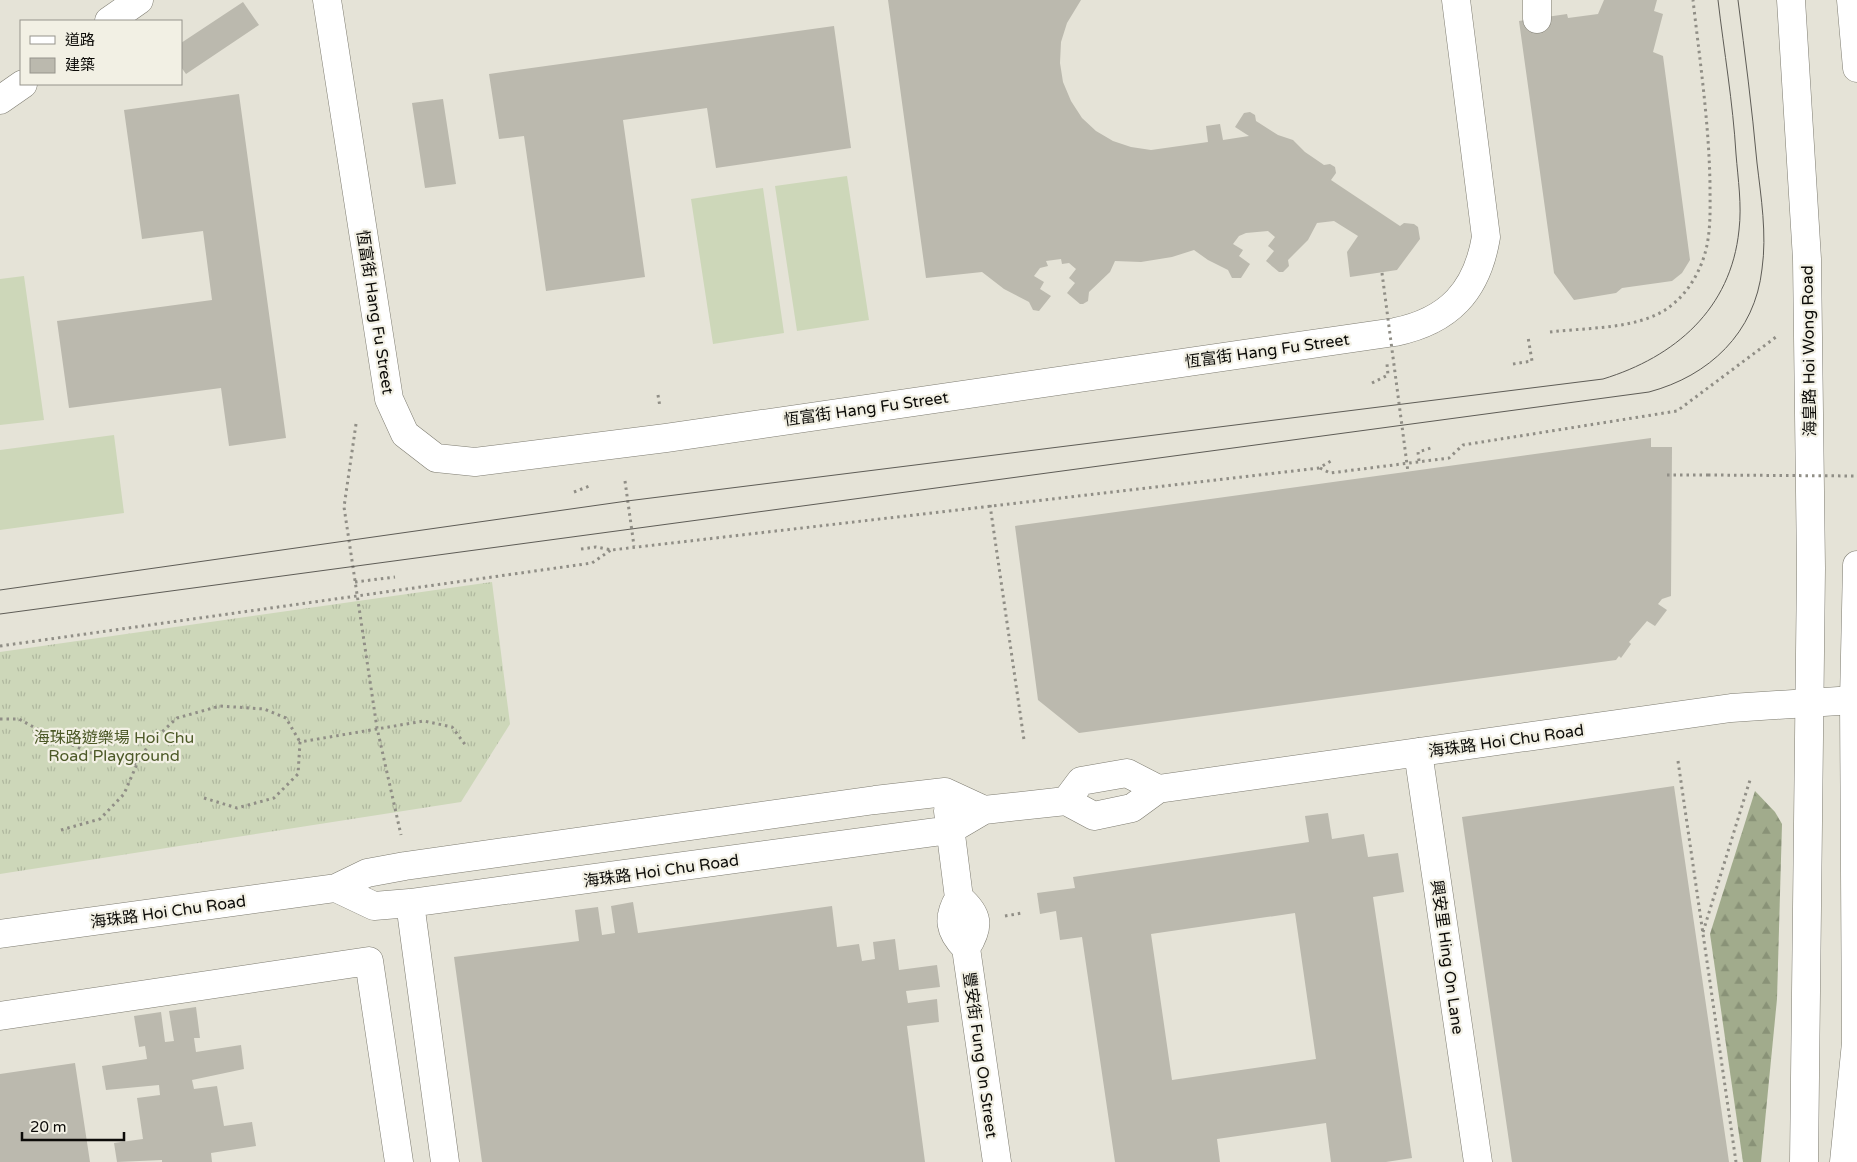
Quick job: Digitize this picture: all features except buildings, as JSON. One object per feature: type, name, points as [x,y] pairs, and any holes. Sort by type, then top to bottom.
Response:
[{"type":"street","points":[[111,20],[139,0]]},
{"type":"street","name":"恆富街 Hang Fu Street","points":[[328,0],[389,399],[405,434],[436,458],[475,462],[666,438],[1395,332],[1426,323],[1452,306],[1463,295],[1479,268],[1486,237],[1456,0]]},
{"type":"street","name":"海皇路 Hoi Wong Road","points":[[1791,0],[1807,259],[1811,702],[1802,1155]]},
{"type":"street","points":[[1851,0],[1857,68]]},
{"type":"street","points":[[0,100],[22,85]]},
{"type":"street","points":[[1844,1162],[1856,1043],[1854,700],[1857,565]]},
{"type":"street","name":"海珠路 Hoi Chu Road","points":[[336,888],[374,906],[410,904],[950,830],[984,810],[1066,801],[1094,816],[1132,808],[1158,789],[1731,708],[1854,700]]},
{"type":"street","name":"興安里 Hing On Lane","points":[[1418,752],[1478,1162]]},
{"type":"street","points":[[1066,801],[1081,781],[1127,773],[1158,789]]},
{"type":"street","points":[[945,792],[984,810]]},
{"type":"street","name":"海珠路 Hoi Chu Road","points":[[0,934],[336,888],[367,873],[405,866],[787,811],[945,792]]},
{"type":"street","name":"豐安街 Fung On Street","points":[[945,792],[959,898],[951,911],[954,936],[966,948],[996,1162]]},
{"type":"street","points":[[410,904],[445,1162]]},
{"type":"street","points":[[0,1016],[369,961],[399,1162]]},
{"type":"street","points":[[1856,1043],[1857,1047]]},
{"type":"path","points":[[1550,332],[1612,325],[1652,317],[1687,292],[1700,270],[1707,245],[1710,219],[1709,141],[1694,0]]},
{"type":"path","points":[[1382,273],[1408,472]]},
{"type":"path","points":[[1319,468],[1330,473],[1449,458],[1462,446],[1677,411],[1780,334]]},
{"type":"path","points":[[1513,364],[1532,361],[1528,336]]},
{"type":"path","points":[[1372,383],[1388,375],[1387,364]]},
{"type":"path","points":[[356,424],[344,507],[377,728],[400,833]]},
{"type":"path","points":[[1419,461],[1418,452],[1434,447]]},
{"type":"path","points":[[581,549],[596,547],[612,550],[1319,468],[1331,461]]},
{"type":"path","points":[[1667,475],[1857,476]]},
{"type":"path","points":[[625,481],[634,546]]},
{"type":"path","points":[[574,492],[592,485]]},
{"type":"path","points":[[990,506],[1024,740]]},
{"type":"path","points":[[0,646],[592,563],[612,550]]},
{"type":"path","points":[[356,582],[395,577]]},
{"type":"path","points":[[61,830],[100,819],[124,794],[137,764],[149,744],[177,718],[220,706],[264,708],[286,718],[300,742],[298,774],[274,798],[236,808],[204,798]]},
{"type":"path","points":[[0,719],[19,719],[50,736],[99,756],[137,764]]},
{"type":"path","points":[[300,742],[424,721],[452,727],[468,747]]},
{"type":"path","points":[[1678,761],[1736,1162]]},
{"type":"path","points":[[1702,934],[1750,780]]},
{"type":"green space","points":[[847,176],[869,320],[797,331],[775,186]]},
{"type":"green space","points":[[763,188],[784,333],[713,344],[691,199]]},
{"type":"green space","points":[[24,276],[44,420],[0,425],[0,279]]},
{"type":"green space","points":[[114,435],[124,513],[0,530],[0,450]]},
{"type":"green space","name":"海珠路遊樂場 Hoi Chu Road Playground","points":[[492,582],[510,724],[461,802],[0,874],[0,652]]},
{"type":"green space","points":[[1755,791],[1775,812],[1782,824],[1777,999],[1761,1162],[1743,1162],[1710,934]]},
{"type":"tram line","points":[[0,590],[627,501],[1603,379],[1629,370],[1654,358],[1676,343],[1695,326],[1711,306],[1724,284],[1734,258],[1740,221],[1739,192],[1733,116],[1718,0]]},
{"type":"tram line","points":[[0,614],[1649,392],[1671,385],[1709,363],[1725,348],[1739,332],[1750,313],[1758,292],[1764,242],[1763,216],[1738,0]]}]
